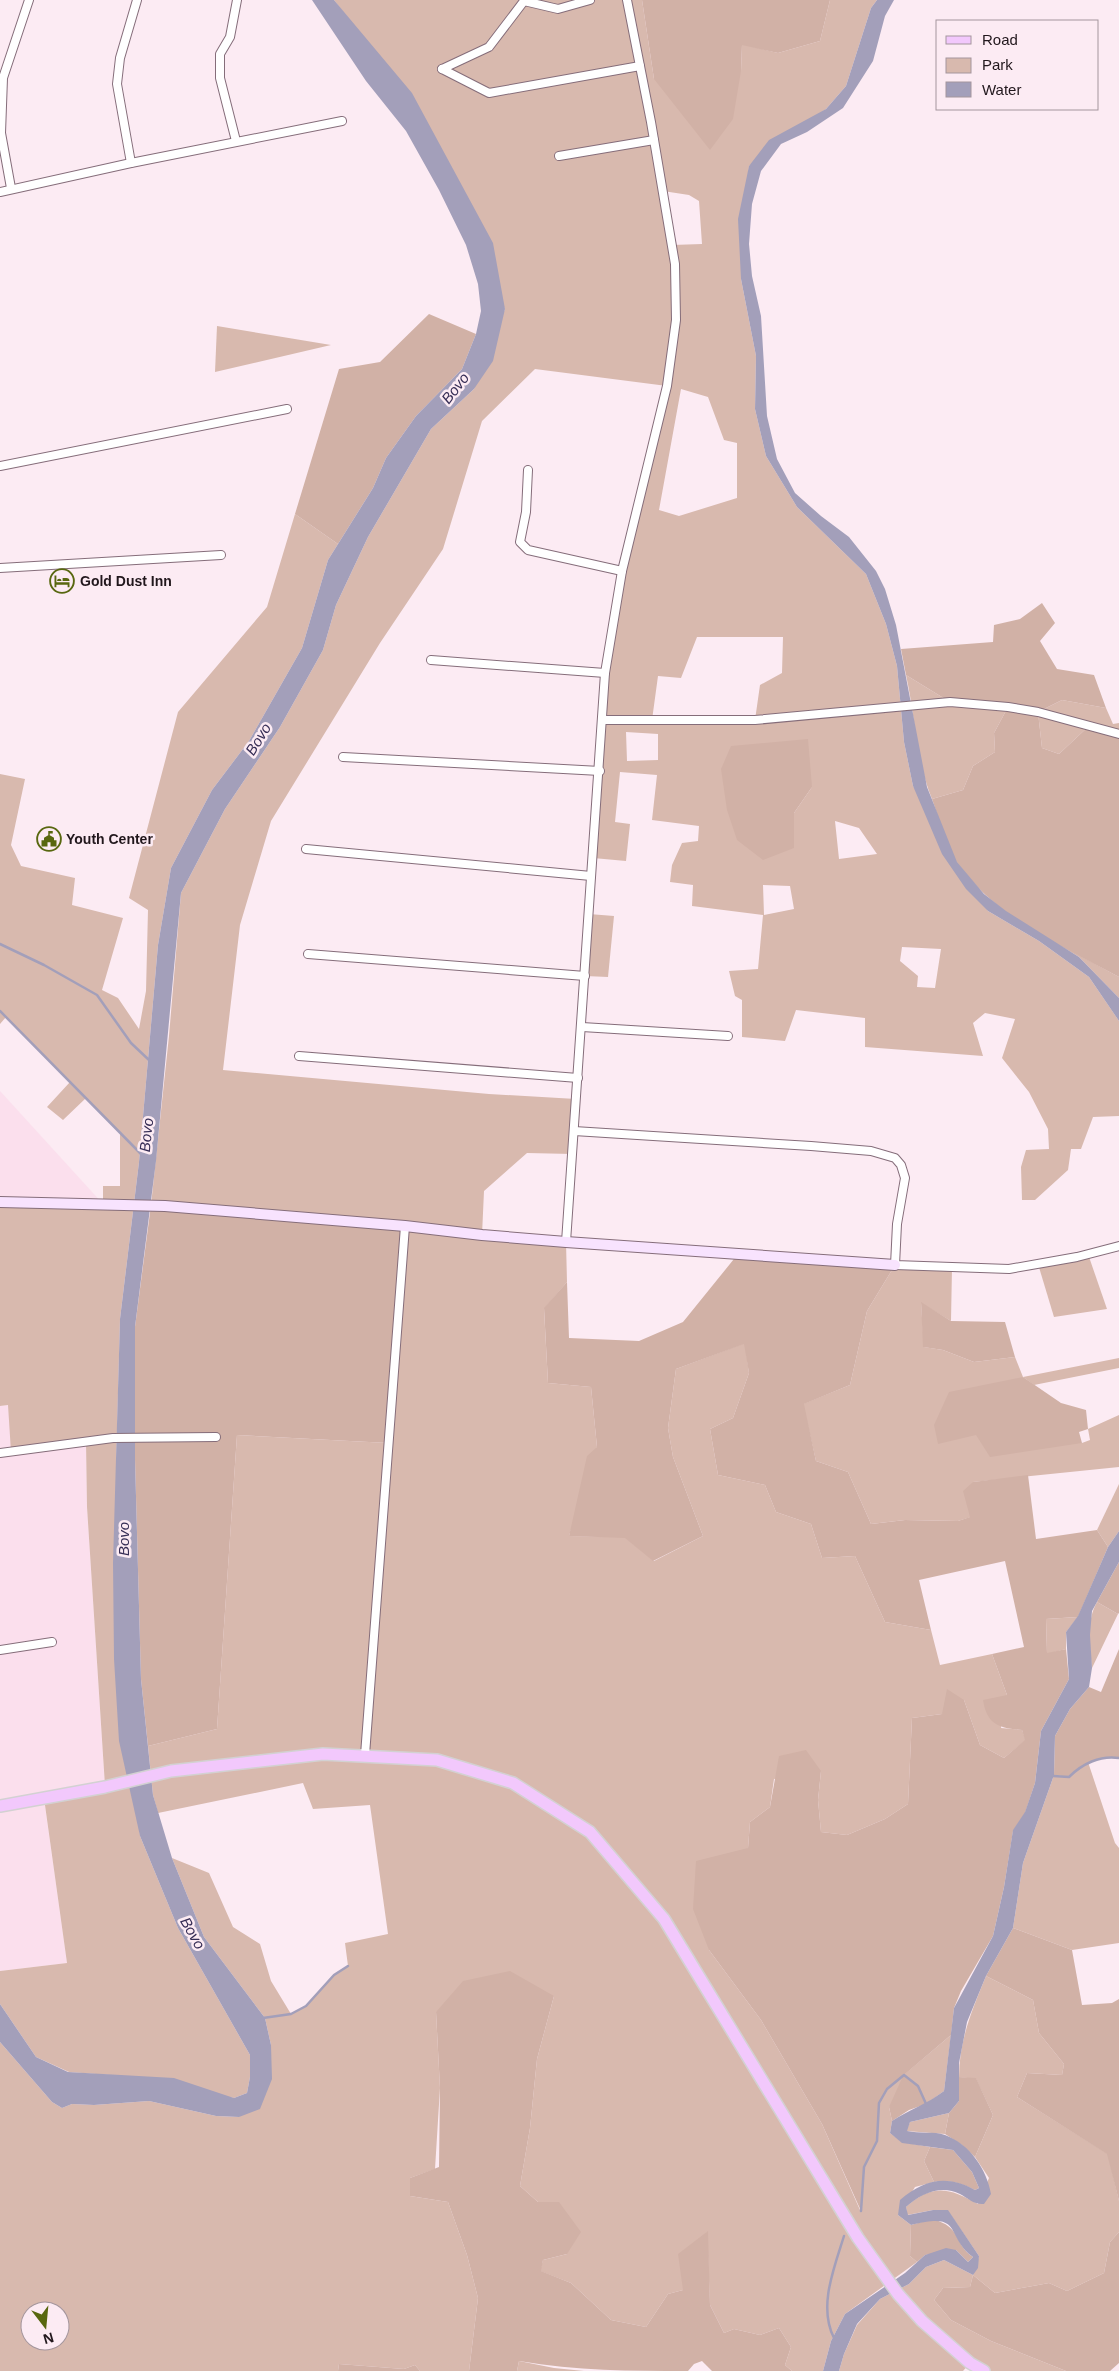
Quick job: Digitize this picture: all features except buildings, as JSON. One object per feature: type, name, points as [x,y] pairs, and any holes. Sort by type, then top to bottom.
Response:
[{"type":"main road","points":[[0,1806],[171,1771],[323,1754],[437,1760],[513,1783],[590,1832],[664,1919],[858,2238],[888,2281],[922,2321],[970,2362],[984,2371]]},
{"type":"street","points":[[11,188],[1,133],[2,78],[29,0]]},
{"type":"street","points":[[131,163],[117,84],[120,58],[137,0]]},
{"type":"street","points":[[236,141],[220,78],[220,54],[230,37],[237,0]]},
{"type":"street","points":[[590,0],[558,9],[524,1],[489,47],[442,69],[489,92],[640,66]]},
{"type":"street","points":[[566,1242],[600,771],[605,673],[622,570],[667,386],[676,320],[675,264],[654,140],[626,0]]},
{"type":"street","points":[[0,192],[11,188],[236,141],[342,121]]},
{"type":"street","points":[[559,156],[654,140]]},
{"type":"street","points":[[0,466],[287,409]]},
{"type":"street","points":[[528,470],[526,512],[520,542],[528,550],[622,570]]},
{"type":"street","points":[[0,568],[220,555]]},
{"type":"street","points":[[431,660],[605,673]]},
{"type":"street","points":[[603,720],[755,720],[950,702],[1008,707],[1038,712],[1119,734]]},
{"type":"street","points":[[343,757],[600,771]]},
{"type":"street","points":[[306,849],[591,876]]},
{"type":"street","points":[[308,954],[585,976]]},
{"type":"street","points":[[582,1027],[728,1036]]},
{"type":"street","points":[[299,1056],[578,1078]]},
{"type":"street","points":[[574,1131],[836,1148],[871,1151],[895,1158],[901,1165],[905,1178],[897,1224],[895,1265]]},
{"type":"street","points":[[0,1202],[165,1206],[405,1226],[566,1242],[895,1265],[1009,1269],[1077,1257],[1119,1246]]},
{"type":"street","points":[[365,1755],[405,1226]]},
{"type":"street","points":[[0,1453],[113,1438],[149,1436],[216,1437]]},
{"type":"street","points":[[0,1650],[52,1642]]},
{"type":"shaded area","points":[[642,0],[830,0],[820,41],[778,53],[742,45],[741,71],[733,119],[710,150],[654,79]]},
{"type":"shaded area","points":[[429,314],[476,334],[462,369],[416,416],[386,458],[373,488],[338,544],[295,514],[339,369],[380,362]]},
{"type":"shaded area","points":[[1042,603],[1055,623],[1040,641],[1057,669],[1094,675],[1106,708],[1062,700],[1038,712],[1042,748],[1059,754],[1090,725],[1119,734],[1119,977],[1053,942],[1010,915],[973,882],[958,863],[946,841],[932,799],[963,790],[973,766],[995,752],[994,733],[1008,707],[950,702],[906,675],[901,649],[993,642],[994,625],[1020,619]]},
{"type":"shaded area","points":[[808,739],[812,787],[794,813],[794,848],[763,860],[737,840],[727,810],[721,769],[731,746]]},
{"type":"shaded area","points":[[0,1091],[103,1204],[0,1202]]},
{"type":"shaded area","points":[[151,1205],[405,1226],[388,1443],[237,1435],[217,1729],[148,1746],[141,1679],[135,1459],[135,1327]]},
{"type":"shaded area","points":[[738,1254],[895,1265],[867,1311],[850,1385],[804,1404],[816,1461],[848,1472],[871,1524],[905,1520],[958,1521],[970,1517],[963,1491],[973,1482],[1028,1475],[1036,1539],[1097,1530],[1108,1547],[1078,1617],[1046,1619],[1047,1653],[1066,1649],[1069,1679],[1041,1731],[1035,1783],[1025,1813],[1013,1831],[1004,1887],[993,1936],[961,1991],[954,2008],[951,2035],[904,2075],[918,2086],[926,2104],[909,2110],[892,2121],[889,2107],[903,2076],[887,2089],[879,2103],[877,2141],[864,2167],[861,2211],[822,2124],[761,2020],[709,1950],[693,1909],[696,1861],[748,1848],[750,1822],[770,1807],[779,1756],[806,1750],[821,1771],[818,1800],[821,1832],[847,1835],[885,1819],[908,1804],[912,1718],[942,1714],[947,1689],[964,1700],[980,1745],[1004,1758],[1025,1740],[1022,1730],[995,1724],[988,1715],[983,1700],[1007,1695],[992,1654],[1024,1647],[1005,1561],[919,1580],[931,1630],[885,1622],[855,1556],[822,1558],[811,1524],[776,1512],[765,1485],[718,1475],[710,1429],[733,1418],[749,1373],[744,1344],[676,1369],[668,1428],[673,1457],[703,1536],[653,1561],[625,1538],[569,1536],[587,1456],[597,1447],[591,1387],[548,1383],[544,1308],[567,1282],[569,1338],[639,1341],[683,1322]]},
{"type":"shaded area","points":[[921,1302],[951,1321],[1005,1322],[1015,1357],[974,1362],[943,1350],[923,1347]]},
{"type":"shaded area","points":[[1023,1377],[1061,1403],[1086,1410],[1088,1429],[1079,1432],[1082,1443],[990,1457],[976,1435],[938,1444],[934,1425],[949,1392]]},
{"type":"shaded area","points":[[8,1405],[86,1441],[87,1507],[105,1787],[44,1799],[67,1963],[0,1971],[0,1406]]},
{"type":"shaded area","points":[[1119,1562],[1119,1613],[1118,1614],[1097,1602]]},
{"type":"shaded area","points":[[1119,1649],[1119,1758],[1098,1759],[1080,1768],[1069,1777],[1054,1775],[1055,1736],[1070,1709],[1089,1687],[1101,1692]]},
{"type":"shaded area","points":[[1013,1928],[1072,1950],[1082,2005],[1112,2003],[1119,1999],[1119,2201],[1107,2154],[1017,2097],[1027,2073],[1062,2075],[1064,2064],[1039,2033],[1033,2000],[986,1976]]},
{"type":"shaded area","points":[[510,1971],[554,1996],[537,2059],[530,2128],[520,2186],[538,2202],[559,2202],[581,2232],[567,2254],[543,2260],[541,2271],[571,2283],[611,2320],[646,2327],[668,2294],[683,2290],[678,2254],[708,2231],[710,2305],[724,2333],[734,2329],[760,2335],[779,2328],[791,2347],[785,2365],[792,2371],[712,2371],[702,2361],[694,2364],[688,2371],[583,2369],[519,2361],[517,2371],[469,2371],[478,2298],[467,2255],[448,2202],[410,2196],[410,2178],[439,2167],[440,2088],[436,2012],[463,1981]]},
{"type":"shaded area","points":[[959,2077],[976,2078],[993,2115],[975,2157],[962,2145],[945,2134],[949,2113],[959,2101]]},
{"type":"shaded area","points":[[930,2147],[953,2150],[972,2172],[979,2188],[975,2190],[945,2181],[934,2182],[924,2161]]},
{"type":"shaded area","points":[[932,2219],[949,2226],[963,2247],[973,2257],[968,2262],[956,2250],[925,2255],[917,2262],[910,2256],[911,2225]]},
{"type":"shaded area","points":[[1119,2232],[1119,2363],[1110,2371],[1066,2371],[991,2341],[951,2320],[934,2300],[943,2288],[970,2287],[973,2275],[995,2293],[1049,2283],[1067,2291],[1104,2273],[1110,2242]]},
{"type":"shaded area","points":[[339,2364],[404,2369],[415,2365],[420,2371],[338,2371]]},
{"type":"green space","points":[[334,0],[642,0],[654,79],[741,71],[742,44],[778,53],[820,41],[830,0],[877,0],[871,8],[846,86],[826,109],[749,166],[741,279],[756,356],[755,409],[766,456],[797,507],[866,574],[886,624],[897,666],[904,742],[913,786],[988,911],[1039,941],[1089,977],[1119,1021],[1119,1116],[1093,1117],[1081,1149],[1071,1149],[1068,1170],[1035,1200],[1022,1200],[1021,1167],[1026,1150],[1049,1149],[1048,1129],[1029,1092],[1002,1058],[1015,1019],[985,1013],[973,1023],[983,1056],[865,1047],[865,1018],[796,1010],[785,1041],[742,1037],[742,1000],[735,996],[729,971],[758,969],[763,915],[692,906],[693,885],[670,882],[672,865],[682,843],[698,841],[699,826],[652,820],[657,775],[620,772],[615,822],[630,824],[626,861],[593,858],[605,673],[622,571],[667,386],[535,369],[482,421],[443,549],[380,643],[271,821],[240,925],[223,1070],[489,1094],[576,1099],[572,1154],[527,1153],[484,1191],[482,1235],[566,1242],[567,1282],[544,1309],[548,1383],[591,1387],[597,1447],[569,1536],[625,1537],[654,1561],[703,1536],[673,1457],[668,1428],[676,1369],[745,1343],[749,1373],[733,1418],[710,1429],[718,1475],[765,1485],[776,1512],[811,1524],[822,1558],[855,1556],[885,1622],[931,1630],[940,1665],[992,1654],[1007,1695],[1001,1728],[1022,1730],[1026,1740],[1004,1758],[980,1745],[964,1700],[942,1714],[912,1718],[908,1804],[885,1819],[847,1835],[821,1832],[818,1800],[821,1771],[774,1779],[770,1807],[750,1822],[748,1848],[709,1950],[761,2020],[822,2124],[860,2210],[864,2167],[877,2141],[879,2103],[887,2089],[951,2035],[944,2091],[926,2104],[918,2086],[889,2107],[892,2121],[890,2133],[902,2142],[930,2147],[924,2161],[934,2182],[915,2187],[898,2215],[911,2225],[910,2256],[917,2262],[845,2314],[831,2341],[823,2371],[792,2371],[785,2365],[791,2347],[779,2328],[760,2335],[734,2329],[724,2333],[710,2305],[707,2232],[683,2290],[668,2294],[646,2327],[611,2320],[571,2283],[540,2271],[543,2260],[567,2254],[538,2202],[520,2186],[530,2128],[537,2059],[554,1996],[436,2012],[440,2088],[435,2169],[410,2178],[410,2196],[448,2202],[467,2255],[478,2298],[469,2371],[420,2371],[415,2365],[404,2369],[339,2364],[338,2371],[0,2371],[0,2042],[52,2102],[62,2108],[72,2104],[94,2105],[149,2101],[216,2116],[239,2117],[271,2045],[265,2018],[204,1937],[172,1858],[209,1873],[233,1927],[260,1944],[271,1981],[291,2014],[306,2006],[334,1975],[348,1966],[345,1943],[388,1934],[370,1805],[313,1809],[303,1783],[158,1813],[153,1795],[148,1746],[217,1729],[237,1435],[388,1443],[151,1205],[169,1036],[181,893],[225,809],[280,727],[323,650],[336,605],[368,537],[431,429],[474,389],[505,309],[361,35]],"holes":[[[663,191],[689,195],[699,201],[702,244],[672,245]],[[681,389],[708,397],[724,440],[737,443],[737,498],[679,516],[659,510]],[[697,637],[783,637],[782,673],[760,685],[755,720],[652,720],[658,676],[681,678]],[[626,732],[658,734],[658,760],[627,761]],[[812,787],[794,813],[794,848],[737,839]],[[835,821],[859,828],[877,854],[839,859]],[[763,885],[790,886],[794,909],[764,915]],[[902,947],[941,949],[935,988],[917,987],[918,976],[900,961]]]},
{"type":"green space","points":[[217,326],[331,345],[215,372]]},
{"type":"green space","points":[[295,514],[338,544],[328,560],[302,648],[249,741],[212,790],[171,868],[158,945],[139,1162],[120,1319],[116,1466],[140,1836],[178,1928],[250,2055],[250,2077],[247,2093],[234,2098],[110,2075],[69,2072],[36,2057],[0,2004],[0,1971],[67,1963],[44,1798],[105,1786],[87,1507],[86,1442],[11,1452],[8,1405],[0,1406],[0,1202],[103,1204],[103,1186],[120,1186],[120,1133],[86,1098],[63,1120],[47,1107],[70,1082],[6,1017],[0,1024],[0,774],[25,779],[11,845],[21,866],[75,878],[72,905],[123,918],[102,990],[118,998],[139,1029],[146,991],[148,910],[129,898],[178,712],[267,607]]},
{"type":"green space","points":[[906,675],[950,702],[1008,707],[994,733],[995,752],[973,766],[963,790],[932,799],[922,769]]},
{"type":"green space","points":[[1062,700],[1106,708],[1113,724],[1119,723],[1119,734],[1090,725],[1059,754],[1042,748],[1038,712]]},
{"type":"green space","points":[[589,914],[614,916],[608,977],[585,976]]},
{"type":"green space","points":[[1053,941],[1119,977],[1119,998],[1079,957]]},
{"type":"green space","points":[[1088,1254],[1107,1309],[1054,1317],[1038,1264]]},
{"type":"green space","points":[[895,1265],[952,1268],[951,1321],[921,1303],[924,1347],[943,1350],[974,1362],[1015,1357],[1023,1377],[976,1435],[1082,1443],[1090,1440],[1088,1429],[1119,1415],[1119,1467],[973,1482],[971,1517],[958,1521],[905,1520],[871,1524],[848,1472],[816,1461],[803,1404],[850,1385],[867,1311]]},
{"type":"green space","points":[[1119,1358],[1119,1368],[1034,1385],[1023,1377]]},
{"type":"green space","points":[[1119,1484],[1119,1531],[1108,1547],[1097,1530]]},
{"type":"green space","points":[[1097,1602],[1118,1614],[1092,1668],[1090,1625]]},
{"type":"green space","points":[[1078,1617],[1066,1632],[1066,1649],[1047,1654],[1046,1619]]},
{"type":"green space","points":[[1088,1762],[1115,1843],[1119,1848],[1119,1943],[1072,1950],[1013,1928],[1023,1863],[1054,1775],[1069,1777]]},
{"type":"green space","points":[[986,1976],[1033,2000],[1039,2033],[1064,2064],[1062,2075],[1027,2073],[1017,2097],[1108,2154],[1119,2201],[1119,2232],[1110,2242],[1104,2273],[1067,2291],[1049,2283],[995,2293],[973,2275],[979,2256],[948,2211],[933,2210],[907,2215],[906,2207],[915,2199],[933,2191],[959,2194],[978,2204],[989,2178],[975,2157],[993,2115],[976,2079],[959,2077],[964,2038],[971,2013]]},
{"type":"green space","points":[[949,2113],[945,2134],[906,2131],[910,2122]]},
{"type":"green space","points":[[944,2260],[973,2275],[970,2287],[943,2288],[934,2300],[951,2320],[991,2341],[1066,2371],[984,2371],[970,2363],[963,2371],[839,2371],[844,2354],[857,2325],[880,2299],[909,2284],[926,2267]]},
{"type":"green space","points":[[519,2361],[554,2368],[584,2371],[517,2371]]},
{"type":"water","name":"Bovo","points":[[312,0],[334,0],[412,93],[493,243],[505,309],[493,361],[474,389],[431,429],[368,537],[336,605],[323,650],[280,727],[225,809],[181,893],[156,1161],[135,1327],[135,1459],[141,1679],[153,1795],[172,1858],[204,1937],[265,2018],[271,2045],[272,2079],[260,2109],[239,2117],[216,2116],[149,2101],[94,2105],[72,2104],[62,2108],[52,2102],[0,2042],[0,2004],[36,2057],[68,2072],[174,2078],[234,2098],[247,2093],[250,2077],[250,2055],[178,1928],[140,1836],[119,1741],[114,1659],[113,1563],[120,1319],[139,1162],[158,945],[171,868],[212,790],[249,741],[302,648],[328,560],[373,488],[386,458],[416,416],[462,369],[476,334],[481,311],[478,284],[466,245],[439,190],[406,131],[366,81]]},
{"type":"water","points":[[877,0],[894,0],[885,16],[873,61],[843,108],[807,132],[781,144],[761,171],[752,204],[749,244],[752,276],[761,316],[767,416],[777,459],[795,493],[849,537],[876,571],[885,589],[896,625],[927,787],[957,862],[984,894],[1006,911],[1079,957],[1119,998],[1119,1021],[1089,977],[1039,941],[988,911],[966,889],[942,854],[913,786],[904,742],[897,666],[886,624],[866,574],[797,507],[766,456],[755,409],[756,356],[741,279],[738,219],[749,166],[769,140],[826,109],[846,86],[871,8]]},
{"type":"water","points":[[1119,1531],[1119,1562],[1092,1611],[1090,1635],[1092,1668],[1089,1687],[1070,1709],[1055,1736],[1054,1775],[1023,1863],[1013,1928],[986,1976],[967,2022],[959,2063],[959,2101],[949,2113],[910,2122],[907,2131],[941,2134],[954,2139],[976,2159],[986,2176],[991,2194],[984,2204],[974,2202],[953,2191],[938,2190],[918,2198],[906,2207],[908,2215],[933,2210],[948,2210],[979,2256],[978,2268],[973,2275],[944,2260],[926,2267],[909,2284],[880,2299],[857,2324],[839,2371],[823,2371],[831,2341],[845,2314],[905,2273],[925,2255],[946,2248],[956,2250],[968,2262],[973,2257],[964,2249],[947,2223],[928,2221],[911,2225],[898,2215],[900,2200],[927,2184],[945,2181],[964,2185],[975,2190],[979,2188],[972,2172],[953,2150],[902,2143],[890,2133],[892,2121],[944,2091],[954,2008],[993,1936],[1004,1887],[1013,1830],[1025,1812],[1035,1783],[1041,1731],[1069,1679],[1066,1632],[1078,1616],[1108,1547]]},
{"type":"waterway","points":[[0,944],[44,965],[97,995],[131,1043],[149,1060]]},
{"type":"waterway","name":"Bovo","points":[[0,1011],[141,1154]]},
{"type":"waterway","points":[[1053,1776],[1069,1777],[1080,1768],[1098,1759],[1119,1758]]},
{"type":"waterway","points":[[263,2018],[291,2014],[306,2006],[334,1975],[348,1966]]},
{"type":"waterway","points":[[861,2211],[864,2167],[877,2141],[879,2103],[887,2089],[904,2075],[918,2086],[927,2106]]},
{"type":"waterway","points":[[834,2338],[829,2326],[827,2301],[832,2274],[844,2236]]},
{"type":"place","name":"Gold Dust Inn","points":[[62,581]]},
{"type":"place","name":"Youth Center","points":[[49,839]]}]
